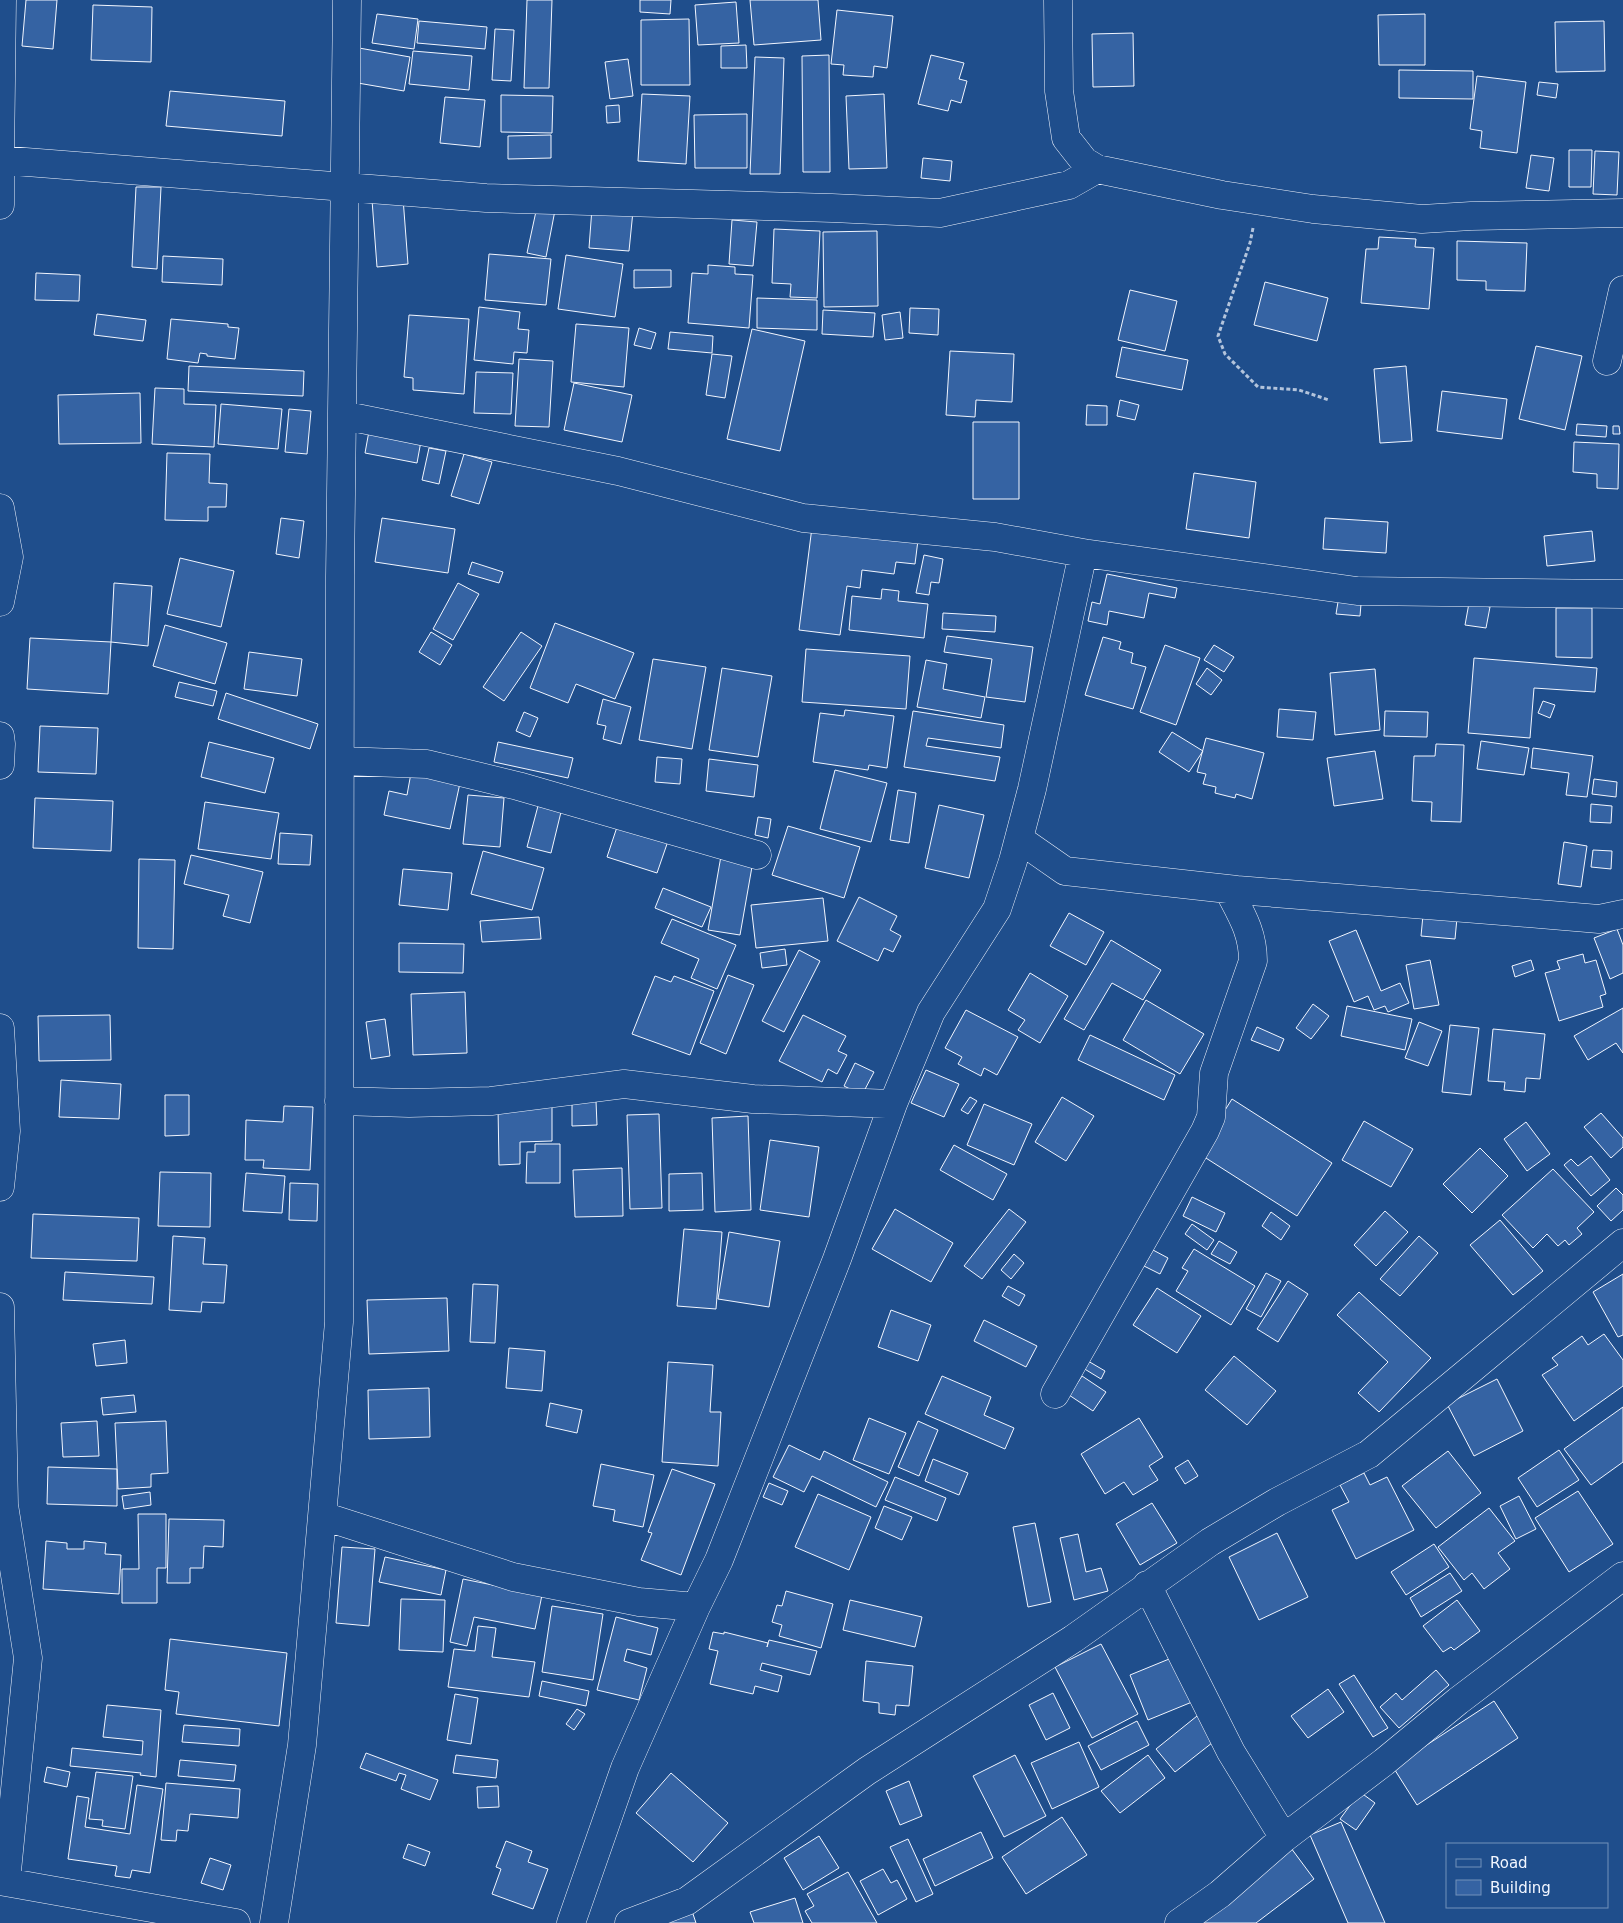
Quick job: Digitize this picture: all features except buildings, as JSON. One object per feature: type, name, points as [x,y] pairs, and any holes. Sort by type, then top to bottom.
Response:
[{"type":"street","points":[[0,205],[2,0]]},
{"type":"street","points":[[274,1923],[302,1745],[339,1322],[342,416],[347,0]]},
{"type":"street","points":[[1058,0],[1059,90],[1066,138],[1084,161],[1097,170],[1222,195],[1313,209],[1422,220],[1470,216],[1623,213]]},
{"type":"street","points":[[0,160],[486,198],[940,213],[1069,186],[1097,170]]},
{"type":"street","points":[[1607,361],[1623,290]]},
{"type":"street","points":[[342,416],[618,471],[803,518],[995,537],[1083,553],[1357,591],[1623,594]]},
{"type":"street","points":[[0,508],[9,557],[0,602]]},
{"type":"street","points":[[571,1923],[625,1768],[696,1607],[723,1551],[837,1259],[893,1104],[931,1012],[997,908],[1019,839],[1083,553]]},
{"type":"street","points":[[0,736],[2,744],[0,764]]},
{"type":"street","points":[[340,761],[427,764],[518,786],[757,855]]},
{"type":"street","points":[[1019,839],[1065,871],[1228,889],[1599,919],[1623,914]]},
{"type":"street","points":[[1055,1394],[1205,1131],[1211,1117],[1214,1073],[1253,960],[1253,945],[1248,926],[1228,889]]},
{"type":"street","points":[[0,1028],[6,1131],[0,1187]]},
{"type":"street","points":[[339,1101],[409,1103],[491,1101],[624,1084],[753,1098],[893,1104]]},
{"type":"street","points":[[629,1923],[687,1901],[867,1771],[1073,1639],[1210,1542],[1277,1502],[1370,1454],[1623,1243]]},
{"type":"street","points":[[0,1307],[4,1505],[28,1658],[3,1881],[236,1923]]},
{"type":"street","points":[[323,1516],[513,1578],[638,1602],[696,1607]]},
{"type":"street","points":[[1179,1923],[1220,1894],[1284,1838],[1376,1768],[1458,1701],[1623,1576]]},
{"type":"street","points":[[1147,1586],[1231,1752],[1284,1838]]},
{"type":"path","points":[[1258,200],[1250,243],[1218,336],[1226,354],[1258,387],[1299,390],[1329,400]]}]
